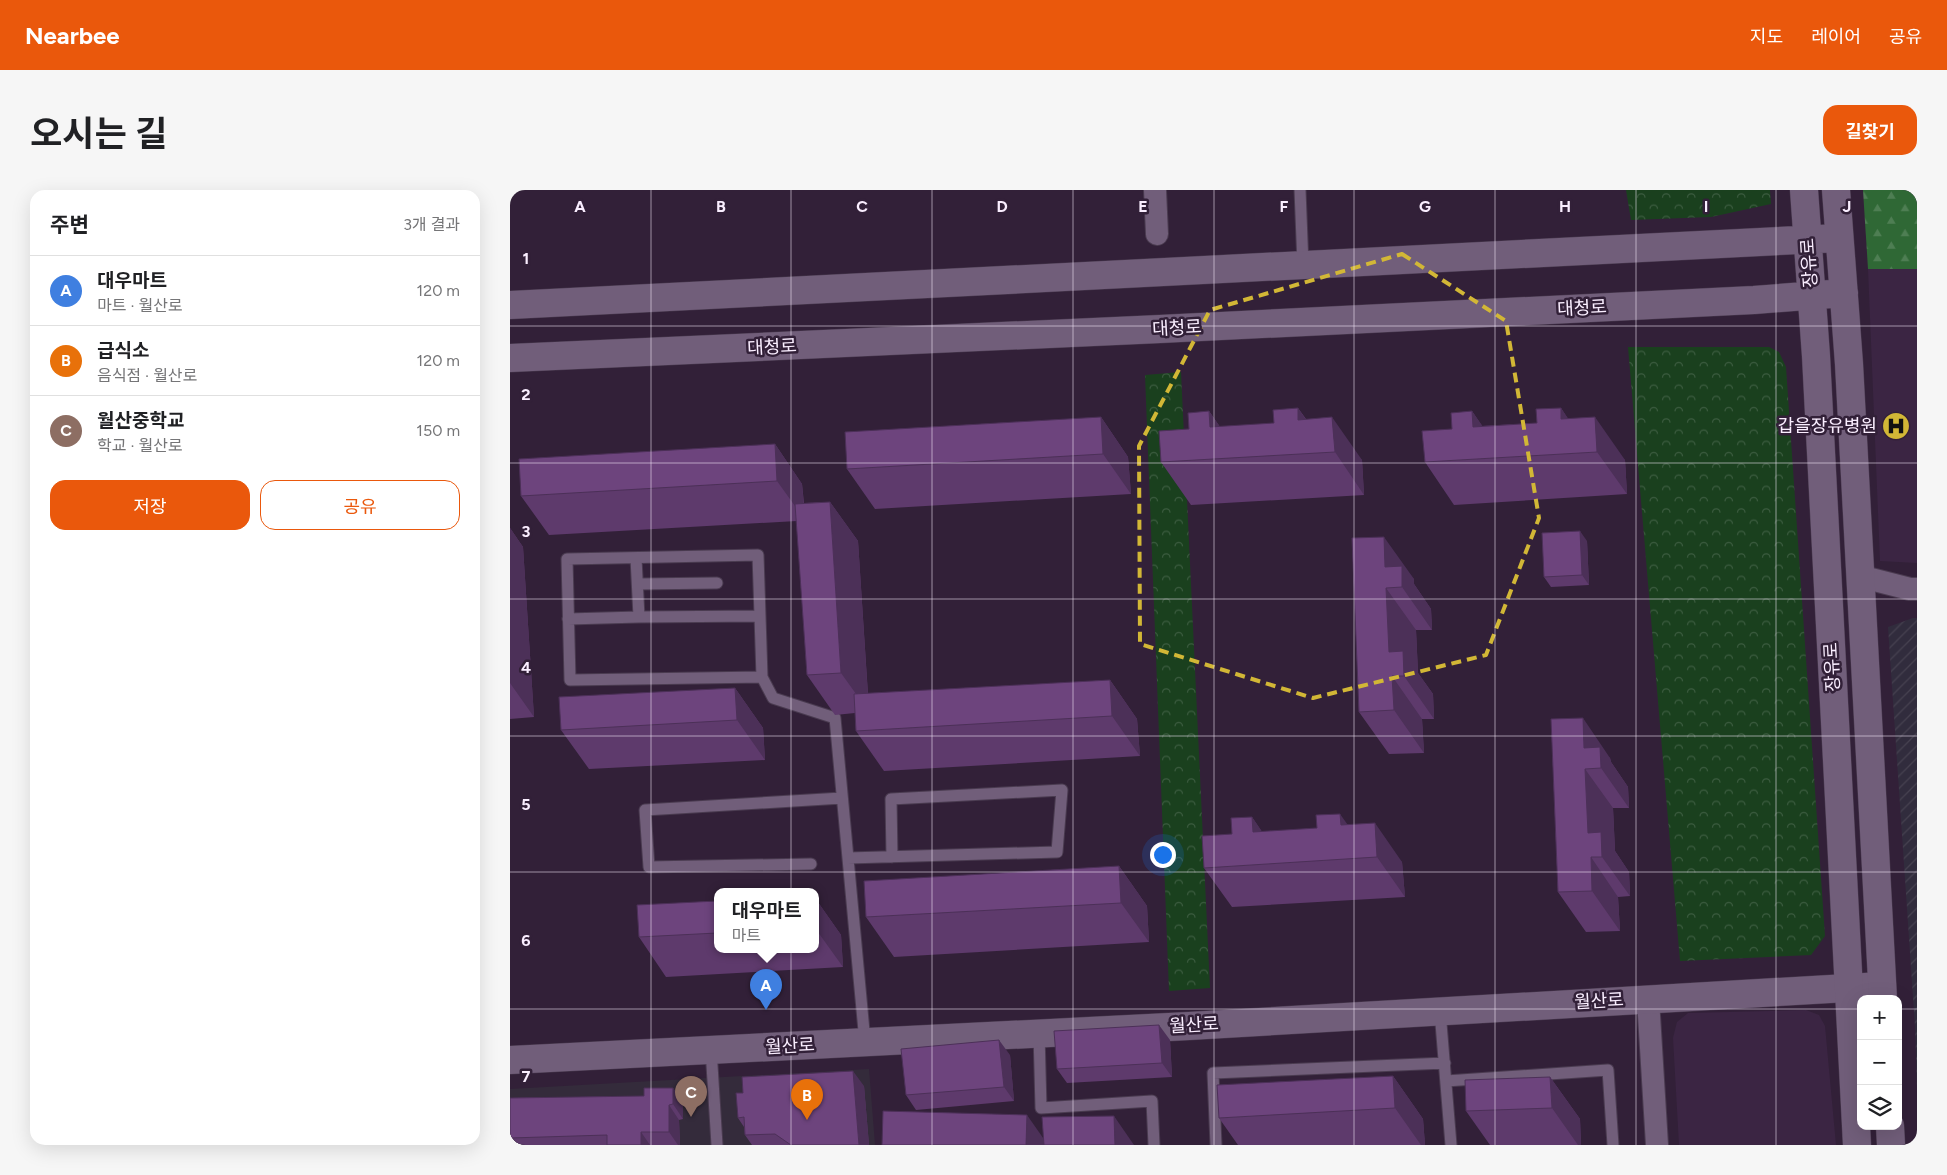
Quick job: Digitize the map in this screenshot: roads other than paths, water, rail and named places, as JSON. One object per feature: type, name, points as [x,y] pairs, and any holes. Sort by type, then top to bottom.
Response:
[{"type":"main road","name":"장유로","points":[[1804,190],[1816,356],[1857,1145]]},
{"type":"main road","name":"장유로","points":[[1836,190],[1849,364],[1882,992]]},
{"type":"main road","points":[[510,305],[1839,238]]},
{"type":"main road","name":"대청로","points":[[510,358],[1160,329],[1844,293]]},
{"type":"main road","name":"월산로","points":[[510,1060],[1848,988],[1882,992]]},
{"type":"main road","points":[[1890,1130],[1891,1145]]},
{"type":"street","points":[[1155,190],[1157,234]]},
{"type":"street","points":[[1859,576],[1910,589],[1917,589]]},
{"type":"street","points":[[1648,998],[1657,1145]]},
{"type":"lane","points":[[1300,190],[1303,265]]},
{"type":"lane","points":[[762,677],[570,680],[566,559],[758,555],[762,677],[773,698],[835,718],[864,1042]]},
{"type":"lane","points":[[636,558],[639,616]]},
{"type":"lane","points":[[638,584],[717,582]]},
{"type":"lane","points":[[568,619],[639,616],[760,616]]},
{"type":"lane","points":[[848,858],[892,857],[1057,852],[1062,790],[891,799],[892,857]]},
{"type":"lane","points":[[811,864],[649,868],[645,810],[842,798]]},
{"type":"lane","points":[[1440,1011],[1451,1145]]},
{"type":"lane","points":[[1039,1033],[1041,1108],[1152,1101],[1154,1145]]},
{"type":"lane","points":[[711,1050],[717,1145]]},
{"type":"lane","points":[[1216,1145],[1213,1074],[1444,1063]]},
{"type":"lane","points":[[1446,1081],[1608,1070],[1613,1145]]},
{"type":"place","name":"갑을장유병원","points":[[1896,426]]},
{"type":"place","name":"대우마트","points":[[766,1010]]},
{"type":"place","name":"월산중학교","points":[[691,1117]]},
{"type":"place","name":"급식소","points":[[807,1120]]}]
